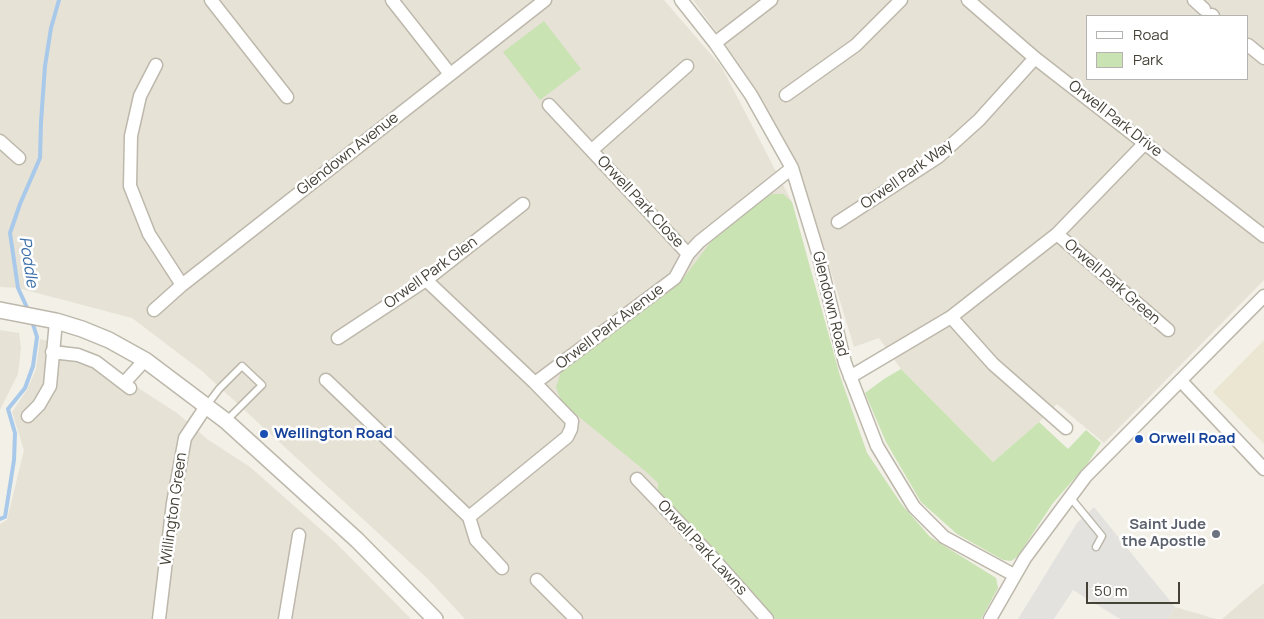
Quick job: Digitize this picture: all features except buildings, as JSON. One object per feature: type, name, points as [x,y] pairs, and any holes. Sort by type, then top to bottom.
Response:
[{"type":"street","points":[[211,0],[287,98]]},
{"type":"street","points":[[392,0],[450,74]]},
{"type":"street","name":"Glendown Avenue","points":[[154,310],[182,285],[545,0]]},
{"type":"street","name":"Glendown Road","points":[[681,0],[715,43],[751,95],[792,168],[818,253],[845,362],[877,446],[914,507],[944,537],[1014,575]]},
{"type":"street","points":[[715,43],[771,0]]},
{"type":"street","points":[[786,95],[856,45],[901,0]]},
{"type":"street","name":"Orwell Park Drive","points":[[968,0],[1035,58],[1146,142],[1264,236]]},
{"type":"street","points":[[1194,0],[1210,14]]},
{"type":"street","points":[[1249,46],[1264,58]]},
{"type":"street","name":"Orwell Park Way","points":[[838,222],[938,157],[979,120],[1035,58]]},
{"type":"street","points":[[156,66],[140,96],[131,136],[130,186],[148,234],[182,285]]},
{"type":"street","name":"Orwell Park Close","points":[[592,150],[687,66]]},
{"type":"street","name":"Orwell Park Close","points":[[548,105],[688,254]]},
{"type":"street","points":[[0,141],[18,158]]},
{"type":"street","name":"Orwell Park Green","points":[[850,377],[951,317],[1057,234],[1146,142]]},
{"type":"street","name":"Orwell Park Avenue","points":[[535,383],[675,278],[688,254],[699,242],[792,168]]},
{"type":"street","name":"Orwell Park Glen","points":[[338,338],[426,280],[523,204]]},
{"type":"street","name":"Orwell Park Green","points":[[1057,234],[1168,330]]},
{"type":"street","points":[[426,280],[535,383],[572,421],[572,428],[566,437],[469,517]]},
{"type":"street","points":[[990,619],[1025,558],[1086,476],[1264,296]]},
{"type":"street","points":[[0,310],[51,320],[109,340],[144,360],[226,421],[357,540],[435,619]]},
{"type":"street","points":[[951,317],[993,364],[1066,428]]},
{"type":"street","points":[[28,416],[39,405],[50,386],[51,320]]},
{"type":"street","points":[[52,352],[78,355],[96,362],[127,386],[144,360]]},
{"type":"street","points":[[326,380],[469,517],[476,540],[502,568]]},
{"type":"street","points":[[1180,381],[1264,469]]},
{"type":"street","name":"Willington Green","points":[[159,619],[173,503],[185,438],[206,405]]},
{"type":"street","name":"Orwell Park Lawns","points":[[637,478],[710,555],[766,619]]},
{"type":"street","points":[[285,619],[299,535]]},
{"type":"street","points":[[537,580],[576,619]]},
{"type":"lane","points":[[206,405],[242,366],[262,385],[226,421]]},
{"type":"lane","points":[[1070,497],[1102,536],[1096,547]]},
{"type":"shaded area","points":[[0,0],[664,0],[721,66],[792,202],[840,376],[867,453],[902,505],[930,537],[996,578],[998,588],[981,619],[465,619],[427,578],[202,371],[132,318],[18,288],[0,287]]},
{"type":"shaded area","points":[[693,0],[1264,0],[1264,280],[1104,443],[1057,404],[993,462],[901,369],[879,338],[854,347],[799,167],[721,38]]},
{"type":"shaded area","points":[[0,330],[19,333],[21,348],[18,374],[0,410]]},
{"type":"shaded area","points":[[40,339],[78,349],[177,413],[207,439],[250,467],[335,542],[411,619],[0,619],[0,524],[7,520],[24,450],[12,412],[27,390],[36,369]]},
{"type":"shaded area","points":[[1264,340],[1264,444],[1213,392]]},
{"type":"shaded area","points":[[1094,507],[1175,607],[1168,619],[1120,619],[1073,590],[1054,619],[1018,619],[1077,523]]},
{"type":"shaded area","points":[[1264,583],[1264,619],[1222,619]]},
{"type":"shaded area","points":[[1175,607],[1216,619],[1168,619]]},
{"type":"green space","points":[[544,21],[581,69],[540,100],[503,52]]},
{"type":"green space","points":[[772,194],[783,194],[792,202],[840,376],[867,453],[902,505],[930,537],[996,578],[998,588],[981,619],[776,619],[658,492],[658,483],[562,403],[556,387],[561,372],[679,284],[713,239],[749,208]]},
{"type":"green space","points":[[901,369],[993,462],[1039,422],[1068,449],[1086,430],[1101,443],[1088,463],[1053,503],[1017,557],[1011,561],[1003,560],[957,534],[921,502],[886,442],[865,393]]},
{"type":"waterway","name":"Poddle","points":[[29,312],[18,288],[10,233],[40,158],[45,66],[51,28],[59,0]]},
{"type":"waterway","name":"Poddle","points":[[0,519],[5,517],[14,460],[15,433],[8,409],[25,388],[33,366],[37,337],[32,321]]},
{"type":"place","name":"Wellington Road","points":[[264,434]]},
{"type":"place","name":"Orwell Road","points":[[1139,439]]},
{"type":"place","name":"Saint Jude the Apostle","points":[[1216,534]]}]
